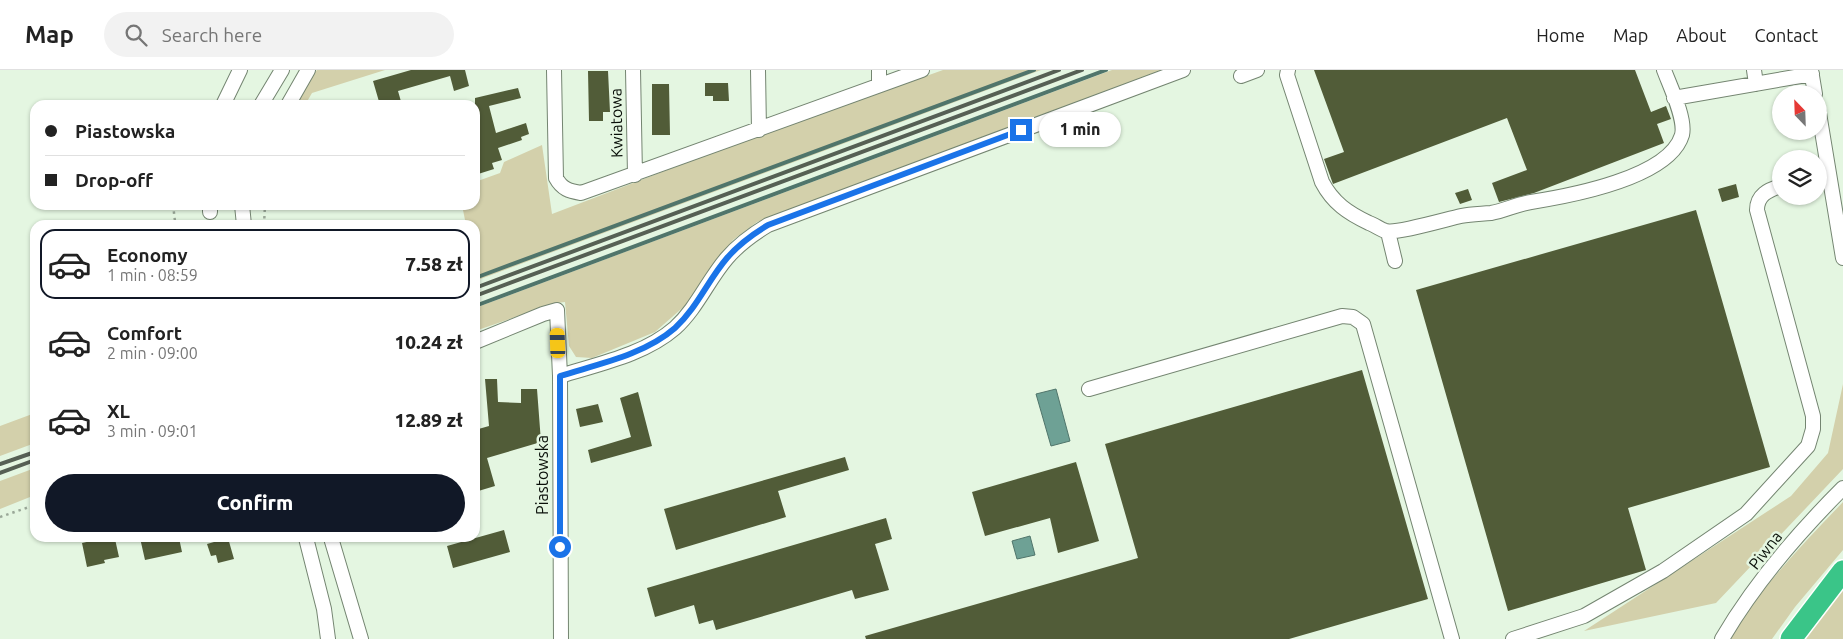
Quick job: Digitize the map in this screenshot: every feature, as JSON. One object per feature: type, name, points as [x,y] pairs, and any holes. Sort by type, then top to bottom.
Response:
[{"type":"highway","points":[[1791,639],[1843,571]]},
{"type":"street","points":[[225,100],[240,70]]},
{"type":"street","points":[[264,100],[282,70]]},
{"type":"street","points":[[291,100],[308,70]]},
{"type":"street","points":[[554,70],[556,178],[560,186],[567,190],[581,193],[922,70]]},
{"type":"street","name":"Kwiatowa","points":[[632,70],[635,174]]},
{"type":"street","points":[[758,70],[759,130]]},
{"type":"street","points":[[879,70],[880,85]]},
{"type":"street","points":[[560,376],[638,350],[663,336],[690,312],[726,259],[754,234],[768,225],[1183,70]]},
{"type":"street","points":[[1241,76],[1257,70]]},
{"type":"street","points":[[1288,70],[1287,74],[1322,182],[1330,196],[1348,212],[1388,232],[1474,213],[1491,213],[1530,202],[1561,197],[1608,185],[1643,172],[1673,149],[1681,137],[1683,125],[1664,70]]},
{"type":"street","points":[[1674,98],[1755,77],[1812,72],[1814,85]]},
{"type":"street","points":[[1827,187],[1843,258]]},
{"type":"street","points":[[1512,639],[1584,616],[1663,571],[1746,514],[1808,446],[1813,429],[1813,416],[1758,210],[1761,197],[1765,192],[1772,189]]},
{"type":"street","points":[[1388,232],[1395,261]]},
{"type":"street","name":"Piastowska","points":[[480,340],[557,310],[560,376],[561,639]]},
{"type":"street","points":[[1089,388],[1342,316],[1354,318],[1363,324],[1452,639]]},
{"type":"street","name":"Piwna","points":[[1722,639],[1733,620],[1796,538],[1843,488]]},
{"type":"street","points":[[307,542],[324,609],[328,639]]},
{"type":"street","points":[[332,542],[361,639]]},
{"type":"path","points":[[0,517],[30,507]]},
{"type":"shaded area","points":[[317,70],[385,70],[312,93],[308,100],[296,100],[301,89]]},
{"type":"shaded area","points":[[943,70],[1041,70],[480,279],[480,220],[465,220],[463,210],[480,210],[480,180],[500,173],[504,162],[542,145],[552,214],[709,154]]},
{"type":"shaded area","points":[[1112,70],[1166,70],[757,222],[733,240],[688,303],[655,332],[592,358],[576,357],[569,346],[565,302],[556,303],[480,329],[480,306]]},
{"type":"shaded area","points":[[1843,384],[1843,469],[1716,603],[1584,631],[1791,496],[1828,453]]},
{"type":"shaded area","points":[[30,415],[30,445],[0,456],[0,426]]},
{"type":"shaded area","points":[[30,470],[30,497],[0,509],[0,481]]},
{"type":"shaded area","points":[[1843,502],[1843,550],[1795,607],[1772,639],[1729,639],[1768,585]]},
{"type":"shaded area","points":[[1843,585],[1843,639],[1802,639]]},
{"type":"water","points":[[1056,389],[1070,441],[1051,446],[1036,394]]},
{"type":"water","points":[[1030,536],[1035,555],[1017,559],[1012,541]]},
{"type":"building","points":[[411,70],[465,70],[469,86],[454,91],[450,76],[398,91],[401,100],[379,100],[373,81]]},
{"type":"building","points":[[1314,70],[1635,70],[1651,112],[1666,106],[1671,119],[1657,124],[1664,143],[1534,193],[1499,202],[1492,183],[1527,170],[1507,118],[1333,184],[1324,159],[1344,152]]},
{"type":"building","points":[[588,71],[608,71],[610,112],[603,112],[603,121],[589,121]]},
{"type":"building","points":[[705,83],[728,83],[729,101],[713,101],[713,96],[705,96]]},
{"type":"building","points":[[652,84],[669,84],[670,135],[652,135]]},
{"type":"building","points":[[518,88],[521,98],[489,106],[496,133],[526,123],[529,134],[521,137],[522,140],[498,148],[502,160],[492,163],[494,169],[480,173],[480,100],[475,100],[475,98]]},
{"type":"building","points":[[1736,184],[1739,197],[1722,202],[1718,189]]},
{"type":"building","points":[[1468,189],[1472,200],[1460,204],[1455,193]]},
{"type":"building","points":[[1696,210],[1770,467],[1628,508],[1646,570],[1508,611],[1416,290]]},
{"type":"building","points":[[1362,370],[1428,599],[1289,639],[866,639],[865,636],[1138,558],[1105,444]]},
{"type":"building","points":[[485,379],[497,379],[498,402],[521,403],[521,389],[537,389],[541,442],[487,458],[495,486],[480,490],[480,429],[489,426]]},
{"type":"building","points":[[638,392],[652,446],[591,463],[588,450],[631,437],[620,398]]},
{"type":"building","points":[[598,404],[603,422],[580,427],[576,409]]},
{"type":"building","points":[[845,457],[849,470],[778,491],[786,517],[676,550],[664,509]]},
{"type":"building","points":[[1076,462],[1099,541],[1058,553],[1050,518],[985,536],[972,492]]},
{"type":"building","points":[[886,518],[892,539],[875,544],[889,590],[855,599],[852,590],[716,630],[713,620],[699,624],[694,605],[655,617],[647,588]]},
{"type":"building","points":[[504,530],[510,552],[453,568],[447,546],[461,542],[480,542],[480,537]]},
{"type":"building","points":[[116,542],[119,557],[104,560],[105,563],[87,567],[82,543]]},
{"type":"building","points":[[141,542],[180,542],[182,552],[145,560]]},
{"type":"building","points":[[229,542],[234,559],[218,563],[216,555],[211,556],[207,544]]},
{"type":"waterway","points":[[480,276],[1034,70]]},
{"type":"waterway","points":[[480,304],[1106,70]]},
{"type":"railway","points":[[480,286],[1059,70]]},
{"type":"railway","points":[[480,294],[1082,70]]},
{"type":"railway","points":[[0,464],[30,454]]},
{"type":"railway","points":[[0,473],[30,462]]},
{"type":"route","points":[[560,547],[560,376],[638,350],[657,341],[690,312],[726,259],[739,245],[768,225],[1021,130]]}]
